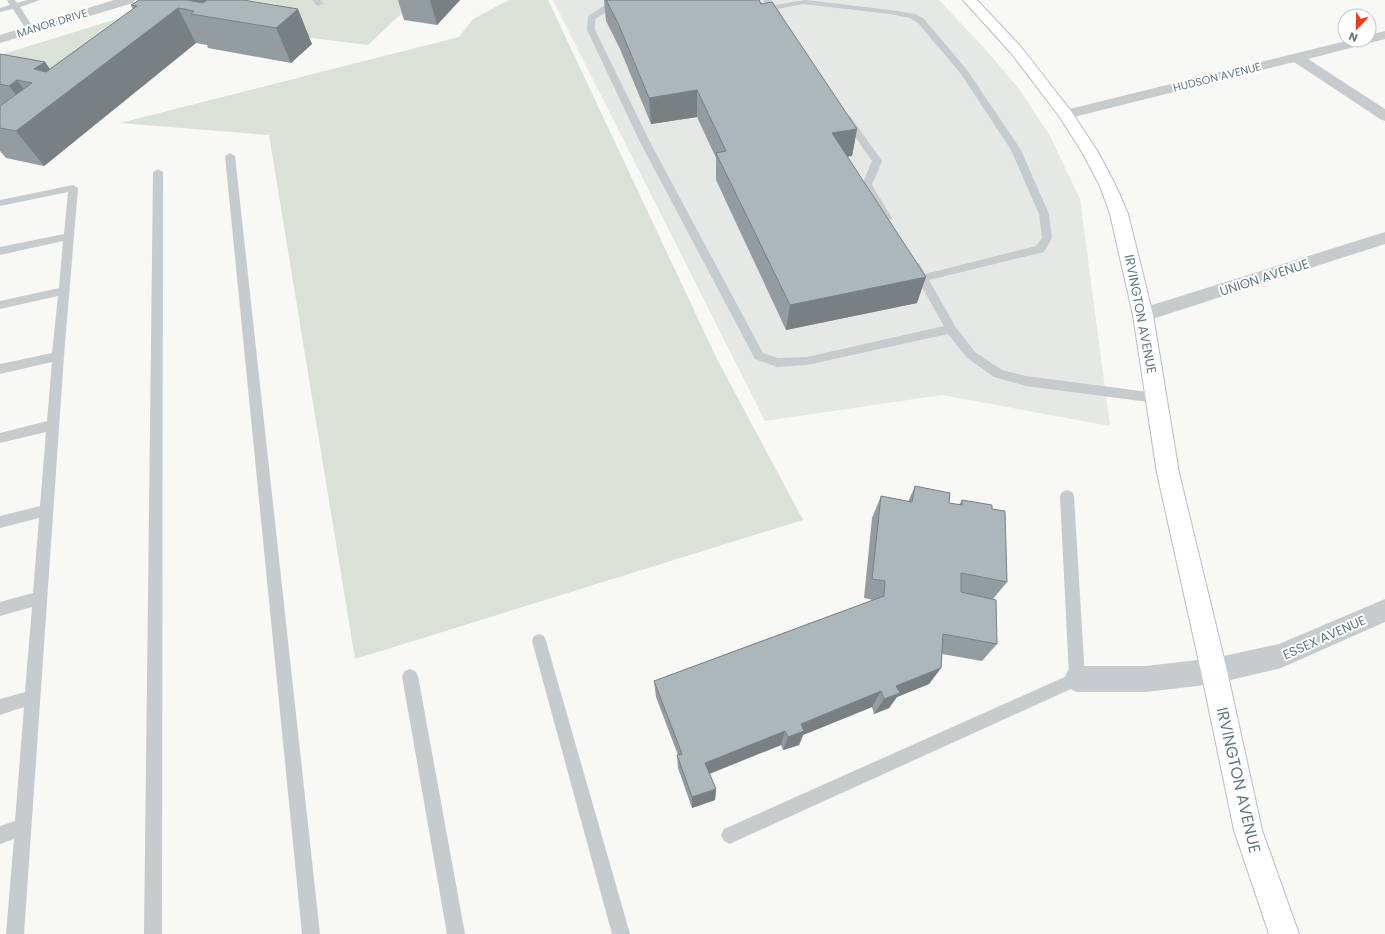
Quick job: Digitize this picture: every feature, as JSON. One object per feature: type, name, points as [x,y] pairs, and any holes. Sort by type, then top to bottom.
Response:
[{"type":"main road","name":"IRVINGTON AVENUE","points":[[970,0],[1016,50],[1066,114],[1090,152],[1108,186],[1119,214],[1144,316],[1168,473],[1214,670],[1248,830],[1284,934]]},
{"type":"street","name":"MANOR DRIVE","points":[[0,38],[128,0]]},
{"type":"street","name":"HUDSON AVENUE","points":[[1066,114],[1337,48]]},
{"type":"street","points":[[1297,58],[1385,116]]},
{"type":"street","name":"UNION AVENUE","points":[[1144,316],[1385,238]]},
{"type":"street","name":"ESSEX AVENUE","points":[[1214,670],[1281,656],[1385,610]]},
{"type":"street","points":[[1077,679],[1146,679],[1214,670]]},
{"type":"lane","points":[[0,10],[13,3],[36,0]]},
{"type":"lane","points":[[630,0],[608,7],[591,18],[591,30],[645,142],[759,356],[777,363],[807,361],[951,329]]},
{"type":"lane","points":[[770,4],[803,2],[912,16],[920,21],[964,72],[1016,150],[1044,214],[1047,238],[1040,248],[922,278]]},
{"type":"lane","points":[[13,3],[30,29]]},
{"type":"lane","points":[[770,4],[784,25]]},
{"type":"lane","points":[[842,110],[877,161],[876,171],[868,178],[867,185],[894,231]]},
{"type":"lane","points":[[230,156],[311,934]]},
{"type":"lane","points":[[153,934],[158,172]]},
{"type":"lane","points":[[0,203],[73,188],[46,510],[15,934]]},
{"type":"lane","points":[[0,251],[69,236]]},
{"type":"lane","points":[[910,258],[951,329],[971,354],[998,374],[1026,381],[1156,398]]},
{"type":"lane","points":[[0,305],[65,291]]},
{"type":"lane","points":[[0,368],[58,356]]},
{"type":"lane","points":[[0,438],[53,425]]},
{"type":"lane","points":[[730,835],[1077,679],[1067,496]]},
{"type":"lane","points":[[0,522],[46,510]]},
{"type":"lane","points":[[0,609],[40,598]]},
{"type":"lane","points":[[539,641],[621,934]]},
{"type":"lane","points":[[410,676],[456,934]]},
{"type":"lane","points":[[0,707],[32,697]]},
{"type":"lane","points":[[0,834],[23,827]]},
{"type":"shaded area","points":[[178,0],[81,97],[0,55]]},
{"type":"shaded area","points":[[243,0],[416,0],[368,45],[246,30],[276,4]]},
{"type":"shaded area","points":[[509,0],[548,0],[717,359],[803,520],[355,659],[269,135],[120,123],[459,37],[473,19]]},
{"type":"shaded area","points":[[553,0],[939,0],[986,50],[1019,89],[1050,136],[1080,199],[1110,426],[942,395],[765,421]]},
{"type":"building","points":[[139,0],[187,0],[203,3],[207,0],[243,0],[298,9],[276,28],[191,14],[194,11],[178,8],[16,131],[0,128],[0,106],[32,83],[17,80],[9,86],[0,84],[0,54],[45,62],[34,69],[46,72],[137,6],[131,5]]},
{"type":"building","points":[[606,0],[759,0],[761,4],[772,2],[857,129],[832,133],[926,277],[790,305],[716,153],[726,151],[697,90],[649,98],[618,23]]},
{"type":"building","points":[[915,486],[950,493],[949,503],[962,505],[962,500],[992,505],[992,509],[1005,511],[1007,582],[961,573],[961,592],[996,600],[997,644],[943,634],[941,668],[896,686],[900,693],[884,699],[881,691],[801,724],[804,731],[788,737],[785,731],[705,763],[716,789],[692,797],[677,755],[682,754],[654,681],[884,596],[885,581],[872,579],[881,496],[912,502]]}]
